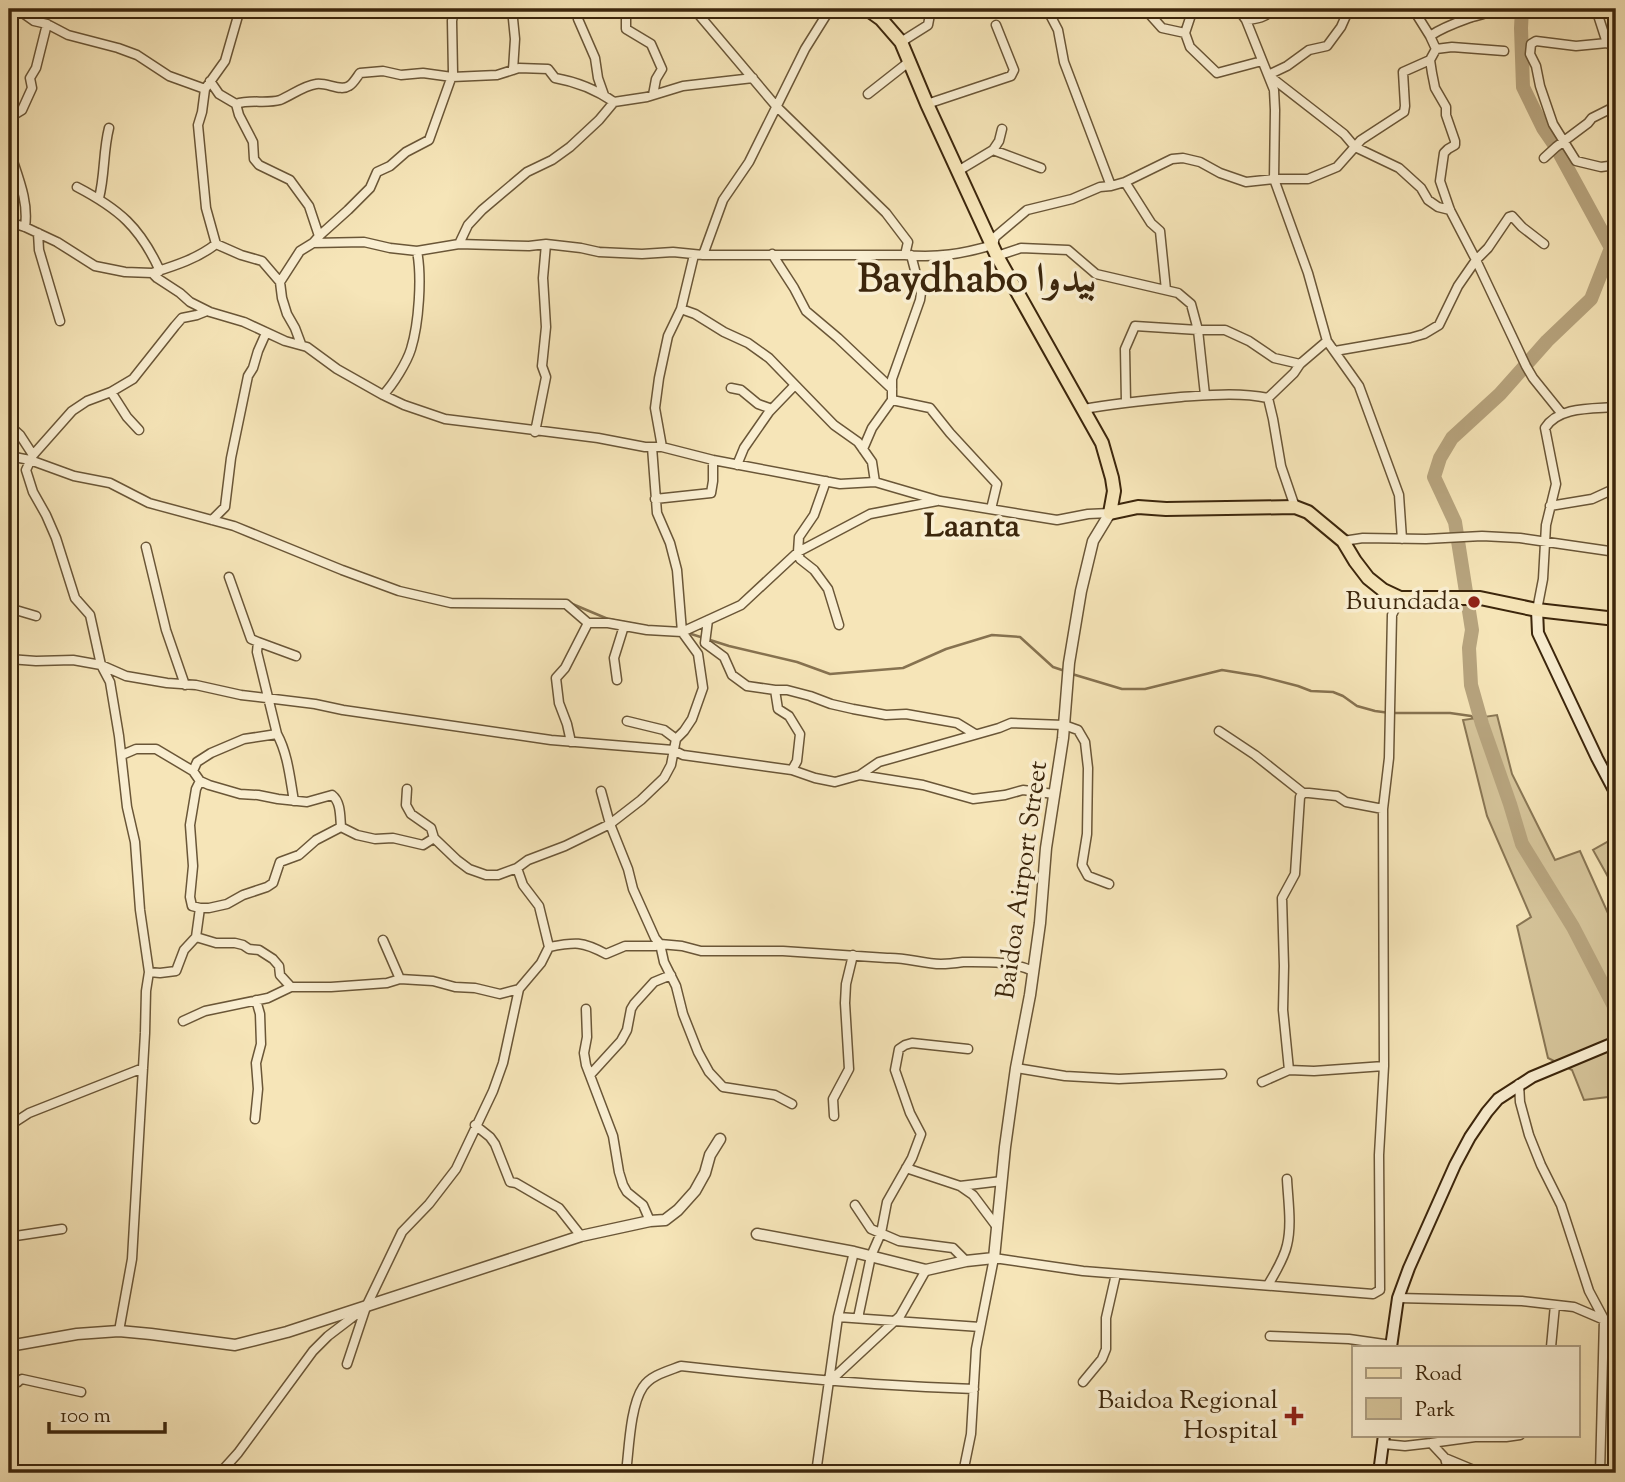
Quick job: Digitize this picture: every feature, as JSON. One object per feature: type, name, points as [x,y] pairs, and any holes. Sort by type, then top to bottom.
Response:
[{"type":"main road","points":[[867,9],[881,19],[901,41],[927,104],[995,250],[1102,443],[1114,491],[1110,513],[1139,508],[1295,507],[1308,512],[1343,541],[1368,578],[1383,590],[1400,598],[1480,598],[1536,610],[1616,619]]},
{"type":"main road","points":[[1536,610],[1538,633],[1616,794]]},
{"type":"main road","points":[[1391,1346],[1398,1298],[1409,1268],[1470,1137],[1498,1099],[1519,1084],[1613,1043]]},
{"type":"main road","points":[[1379,1473],[1384,1439]]},
{"type":"street","points":[[17,9],[34,21],[47,24],[68,35],[137,55],[169,76],[208,85],[236,104],[253,142],[254,159],[259,165],[290,180],[309,206],[316,239]]},
{"type":"street","points":[[216,244],[206,208],[198,125],[208,85],[225,61],[240,9]]},
{"type":"street","points":[[280,282],[300,251],[348,211],[370,188],[377,172],[429,140],[453,73],[454,9]]},
{"type":"street","points":[[512,9],[515,39],[513,70]]},
{"type":"street","points":[[576,9],[595,58],[604,95]]},
{"type":"street","points":[[626,9],[626,29],[651,44],[662,69],[656,79],[653,95]]},
{"type":"street","points":[[694,9],[776,106],[887,213],[908,242],[908,255],[921,293],[920,300],[892,379],[891,400],[872,428],[863,449]]},
{"type":"street","points":[[662,447],[655,408],[659,378],[668,336],[681,309],[699,255],[723,200],[749,162],[806,49],[830,9]]},
{"type":"street","points":[[901,41],[928,25],[931,9]]},
{"type":"street","points":[[1091,9],[1049,10],[1058,30],[1064,62],[1111,186]]},
{"type":"street","points":[[1145,9],[1162,28],[1185,33]]},
{"type":"street","points":[[1192,9],[1185,33],[1190,47],[1217,73],[1262,61]]},
{"type":"street","points":[[1238,9],[1246,20],[1274,90],[1274,179],[1308,273],[1327,341],[1359,386],[1399,495],[1402,539]]},
{"type":"street","points":[[1246,20],[1261,18],[1272,9]]},
{"type":"street","points":[[1268,75],[1287,66],[1309,50],[1328,46],[1349,9]]},
{"type":"street","points":[[1406,9],[1415,12],[1436,49]]},
{"type":"street","points":[[1430,36],[1494,9]]},
{"type":"street","points":[[1596,9],[1607,43]]},
{"type":"street","points":[[9,128],[10,115],[22,110],[32,88],[30,78],[36,68],[47,24]]},
{"type":"street","points":[[927,104],[1011,76],[1014,70],[996,25]]},
{"type":"street","points":[[1616,48],[1607,43],[1576,47],[1536,41],[1531,44],[1530,54],[1556,132],[1576,161],[1601,167],[1616,165]]},
{"type":"street","points":[[1436,49],[1452,47],[1504,51]]},
{"type":"street","points":[[1436,49],[1430,60],[1435,88],[1446,107],[1455,141],[1455,145],[1444,153],[1440,181],[1450,211],[1533,379],[1562,414]]},
{"type":"street","points":[[995,250],[995,237],[1027,210],[1125,182],[1172,159],[1183,158],[1200,162],[1246,183],[1274,179],[1308,179],[1323,174],[1337,167],[1361,140],[1404,112],[1403,72],[1430,60]]},
{"type":"street","points":[[868,94],[909,61]]},
{"type":"street","points":[[236,104],[280,100],[312,84],[321,83],[341,88],[349,86],[360,73],[383,71],[401,75],[423,73],[452,77],[497,75],[519,68],[548,69],[555,78],[576,82],[614,102]]},
{"type":"street","points":[[1268,75],[1343,134],[1355,147],[1399,168],[1421,188],[1428,200],[1450,211]]},
{"type":"street","points":[[459,244],[468,225],[482,210],[527,172],[552,160],[570,147],[614,102],[653,95],[682,86],[753,78]]},
{"type":"street","points":[[1544,159],[1592,118],[1616,106]]},
{"type":"street","points":[[99,198],[104,179],[109,128]]},
{"type":"street","points":[[958,171],[993,150],[1002,129]]},
{"type":"street","points":[[9,149],[20,179],[27,215],[25,227]]},
{"type":"street","points":[[993,150],[1041,168]]},
{"type":"street","points":[[1125,182],[1151,223],[1160,231],[1166,290]]},
{"type":"street","points":[[77,187],[99,198],[127,219],[151,251],[157,278],[190,302],[285,341],[301,344],[337,369],[383,395],[444,419],[662,447],[737,465],[840,484],[875,482],[940,501],[1056,520],[1110,513]]},
{"type":"street","points":[[1335,351],[1410,338],[1439,325],[1458,286],[1476,260],[1489,248],[1509,217],[1512,216],[1544,244]]},
{"type":"street","points":[[9,222],[57,242],[95,266],[125,272],[156,272],[182,263],[216,244]]},
{"type":"street","points":[[38,233],[39,250],[60,321]]},
{"type":"street","points":[[316,239],[364,242],[417,251],[459,244],[545,244],[599,252],[673,252],[699,255],[923,257],[1021,248],[1068,250],[1096,274],[1178,293],[1191,304],[1198,330],[1205,395]]},
{"type":"street","points":[[216,244],[262,261],[280,282],[287,314],[301,344]]},
{"type":"street","points":[[535,432],[546,377],[542,366],[546,327],[543,278],[545,244]]},
{"type":"street","points":[[383,395],[411,352],[415,332],[419,265],[417,251]]},
{"type":"street","points":[[772,254],[806,312],[892,389]]},
{"type":"street","points":[[681,309],[695,313],[769,358],[834,425],[858,442],[872,462],[875,482]]},
{"type":"street","points":[[119,1331],[132,1259],[149,972],[135,842],[127,807],[110,682],[101,666],[90,615],[75,598],[56,538],[33,492],[26,470],[32,458],[72,411],[133,379],[174,326],[183,318],[207,310]]},
{"type":"street","points":[[1126,402],[1125,349],[1135,326],[1225,330],[1249,341],[1274,358],[1300,364]]},
{"type":"street","points":[[212,520],[225,507],[248,376],[254,368],[266,333]]},
{"type":"street","points":[[1268,398],[1300,364],[1327,341]]},
{"type":"street","points":[[737,465],[744,448],[772,409],[794,386]]},
{"type":"street","points":[[731,388],[741,390],[758,404],[772,409]]},
{"type":"street","points":[[111,392],[127,418],[139,430]]},
{"type":"street","points":[[1084,410],[1126,402],[1205,395],[1249,394],[1268,398]]},
{"type":"street","points":[[1268,398],[1281,466],[1295,507]]},
{"type":"street","points":[[891,400],[930,408],[998,484],[991,509]]},
{"type":"street","points":[[1536,610],[1543,579],[1546,525],[1556,484],[1545,428],[1550,421],[1566,412],[1616,407]]},
{"type":"street","points":[[9,425],[20,435],[32,458]]},
{"type":"street","points":[[407,789],[406,805],[411,814],[431,828],[434,838],[457,860],[469,869],[486,875],[498,875],[610,824],[664,778],[671,765],[676,739],[692,719],[704,688],[698,654],[682,632],[677,570],[670,543],[657,513],[652,447]]},
{"type":"street","points":[[9,456],[32,458],[74,476],[110,483],[149,503],[234,526],[399,591],[451,603],[566,604],[588,623],[682,632],[741,605],[797,552],[870,514],[940,501]]},
{"type":"street","points":[[655,499],[711,493],[713,460]]},
{"type":"street","points":[[826,481],[814,515],[799,537],[797,552],[800,559],[814,570],[828,589],[839,625]]},
{"type":"street","points":[[1550,506],[1592,499],[1616,488]]},
{"type":"street","name":"Baidoa Airport Street","points":[[993,1258],[1016,1068],[1037,942],[1046,848],[1063,738],[1069,663],[1081,591],[1093,541],[1110,513]]},
{"type":"street","points":[[1343,541],[1363,538],[1482,536],[1616,552]]},
{"type":"street","points":[[146,547],[166,630],[185,685]]},
{"type":"street","points":[[229,577],[251,639],[296,656]]},
{"type":"street","points":[[757,1234],[854,1252],[926,1270],[993,1258],[1116,1274],[1374,1294],[1380,1290],[1379,1156],[1384,1066],[1382,809],[1389,758],[1392,615],[1400,598]]},
{"type":"street","points":[[9,608],[36,616]]},
{"type":"street","points":[[698,654],[705,643],[708,620]]},
{"type":"street","points":[[571,742],[559,703],[556,678],[565,668],[588,623]]},
{"type":"street","points":[[617,680],[614,659],[624,626]]},
{"type":"street","points":[[258,642],[257,652],[286,760],[294,801]]},
{"type":"street","points":[[705,643],[724,657],[732,675],[747,686],[787,690],[831,704],[886,715],[906,714],[957,723],[975,734]]},
{"type":"street","points":[[9,659],[73,660],[101,666],[126,676],[196,685],[241,695],[571,742],[673,750],[683,755],[792,770],[835,782],[860,775],[878,762],[1012,723],[1064,724],[1078,730],[1085,742],[1088,768],[1087,834],[1082,865],[1088,876],[1109,884]]},
{"type":"street","points":[[775,690],[778,709],[789,716],[800,734],[797,761],[792,770]]},
{"type":"street","points":[[627,721],[664,730],[676,739]]},
{"type":"street","points":[[1219,731],[1303,793],[1337,796],[1346,802],[1382,809]]},
{"type":"street","points":[[193,771],[197,762],[211,753],[244,739],[277,734]]},
{"type":"street","points":[[122,755],[136,748],[156,749],[193,771],[200,781],[240,794],[307,802],[332,795],[340,811],[341,827]]},
{"type":"street","points":[[860,775],[923,785],[973,799],[1023,790],[1054,794]]},
{"type":"street","points":[[200,781],[196,789],[190,825],[193,866],[190,897],[192,905],[200,908],[227,904],[267,887],[273,883],[280,862],[299,855],[316,840],[341,827]]},
{"type":"street","points":[[601,791],[633,889],[660,944],[664,962],[698,1052],[709,1072],[723,1087],[775,1095],[792,1104]]},
{"type":"street","points":[[1290,1070],[1283,1010],[1282,898],[1295,874],[1300,797],[1303,793]]},
{"type":"street","points":[[341,827],[357,835],[375,839],[393,838],[413,844],[423,845],[434,838]]},
{"type":"street","points":[[347,1364],[366,1307],[402,1232],[429,1204],[456,1169],[493,1091],[503,1063],[519,989],[541,963],[549,947],[539,906],[523,885],[517,868]]},
{"type":"street","points":[[149,972],[176,971],[184,950],[196,937],[200,908]]},
{"type":"street","points":[[196,937],[216,943],[243,944],[273,958],[279,966],[280,975],[291,988]]},
{"type":"street","points":[[383,940],[400,979]]},
{"type":"street","points":[[1018,965],[1030,958],[1037,942]]},
{"type":"street","points":[[549,947],[589,944],[606,954],[625,946],[660,944],[701,951],[783,951],[901,957],[916,962],[942,964],[1007,963],[1033,971]]},
{"type":"street","points":[[834,1116],[833,1099],[849,1069],[845,1003],[846,984],[853,955]]},
{"type":"street","points":[[590,1075],[621,1041],[634,1004],[654,982],[671,975]]},
{"type":"street","points":[[183,1021],[205,1011],[268,998],[291,988],[331,987],[400,979],[433,981],[500,994],[519,989]]},
{"type":"street","points":[[255,1119],[258,1090],[256,1063],[261,1044],[257,1000]]},
{"type":"street","points":[[586,1009],[587,1037],[584,1053],[616,1148],[619,1172],[627,1192],[643,1205],[650,1221]]},
{"type":"street","points":[[858,1318],[870,1256],[881,1233],[887,1202],[922,1134],[910,1114],[895,1070],[899,1049],[912,1043],[968,1049]]},
{"type":"street","points":[[1262,1082],[1290,1070],[1384,1066]]},
{"type":"street","points":[[9,1126],[29,1113],[143,1068]]},
{"type":"street","points":[[1016,1068],[1065,1076],[1118,1079],[1222,1074]]},
{"type":"street","points":[[1519,1084],[1520,1102],[1529,1135],[1561,1205],[1589,1291],[1604,1319],[1600,1473]]},
{"type":"street","points":[[475,1125],[495,1144],[510,1182],[559,1208],[581,1236]]},
{"type":"street","points":[[9,1346],[119,1331],[235,1345],[287,1332],[581,1236],[665,1220],[695,1191],[720,1139]]},
{"type":"street","points":[[906,1168],[960,1186],[972,1195],[997,1227]]},
{"type":"street","points":[[1268,1285],[1287,1245],[1287,1179]]},
{"type":"street","points":[[960,1186],[1002,1181]]},
{"type":"street","points":[[855,1205],[872,1229],[899,1241],[953,1248],[966,1261]]},
{"type":"street","points":[[9,1237],[62,1229]]},
{"type":"street","points":[[815,1473],[838,1317],[854,1252]]},
{"type":"street","points":[[963,1473],[971,1434],[976,1349],[993,1258]]},
{"type":"street","points":[[829,1382],[900,1316],[926,1270]]},
{"type":"street","points":[[1083,1382],[1102,1359],[1106,1349],[1106,1318],[1116,1274]]},
{"type":"street","points":[[1398,1298],[1522,1301],[1574,1307],[1616,1325]]},
{"type":"street","points":[[1551,1346],[1555,1305]]},
{"type":"street","points":[[220,1473],[238,1453],[313,1351],[366,1307]]},
{"type":"street","points":[[838,1317],[980,1326]]},
{"type":"street","points":[[1270,1336],[1349,1339],[1391,1346]]},
{"type":"street","points":[[626,1473],[636,1403],[643,1385],[660,1374],[681,1366],[829,1382],[974,1389]]},
{"type":"street","points":[[9,1373],[18,1382]]},
{"type":"street","points":[[9,1390],[22,1380],[80,1392]]},
{"type":"street","points":[[1384,1439],[1405,1446],[1475,1437],[1513,1436]]},
{"type":"street","points":[[1431,1443],[1445,1458],[1481,1473]]},
{"type":"street","points":[[1445,1458],[1449,1473]]},
{"type":"green space","points":[[1497,715],[1512,774],[1555,860],[1580,851],[1616,931],[1616,1096],[1584,1100],[1572,1070],[1548,1058],[1517,926],[1531,917],[1487,816],[1463,720]]},
{"type":"green space","points":[[1616,837],[1616,881],[1612,884],[1593,850]]},
{"type":"waterway","points":[[1522,9],[1523,87],[1543,128],[1611,248],[1591,299],[1547,341],[1500,394],[1452,438],[1440,458],[1434,477],[1455,522],[1472,630],[1469,648],[1471,685],[1522,844],[1573,927],[1616,1010]]},
{"type":"waterway","points":[[9,451],[23,455]]},
{"type":"waterway","points":[[251,529],[270,537]]},
{"type":"waterway","points":[[570,603],[608,619],[640,625]]},
{"type":"waterway","points":[[688,633],[797,662],[830,674],[903,668],[946,649],[992,635],[1020,637],[1053,667],[1065,671]]},
{"type":"waterway","points":[[1072,674],[1122,689],[1145,689],[1222,670],[1259,676],[1311,691],[1333,692],[1357,706],[1375,711],[1450,713],[1471,716],[1482,724]]},
{"type":"place","name":"Buundada","points":[[1474,602]]},
{"type":"place","name":"Baidoa Regional Hospital","points":[[1294,1416]]},
{"type":"district","name":"Baydhabo بيدوا","points":[[977,281]]},
{"type":"district","name":"Laanta","points":[[972,528]]}]
